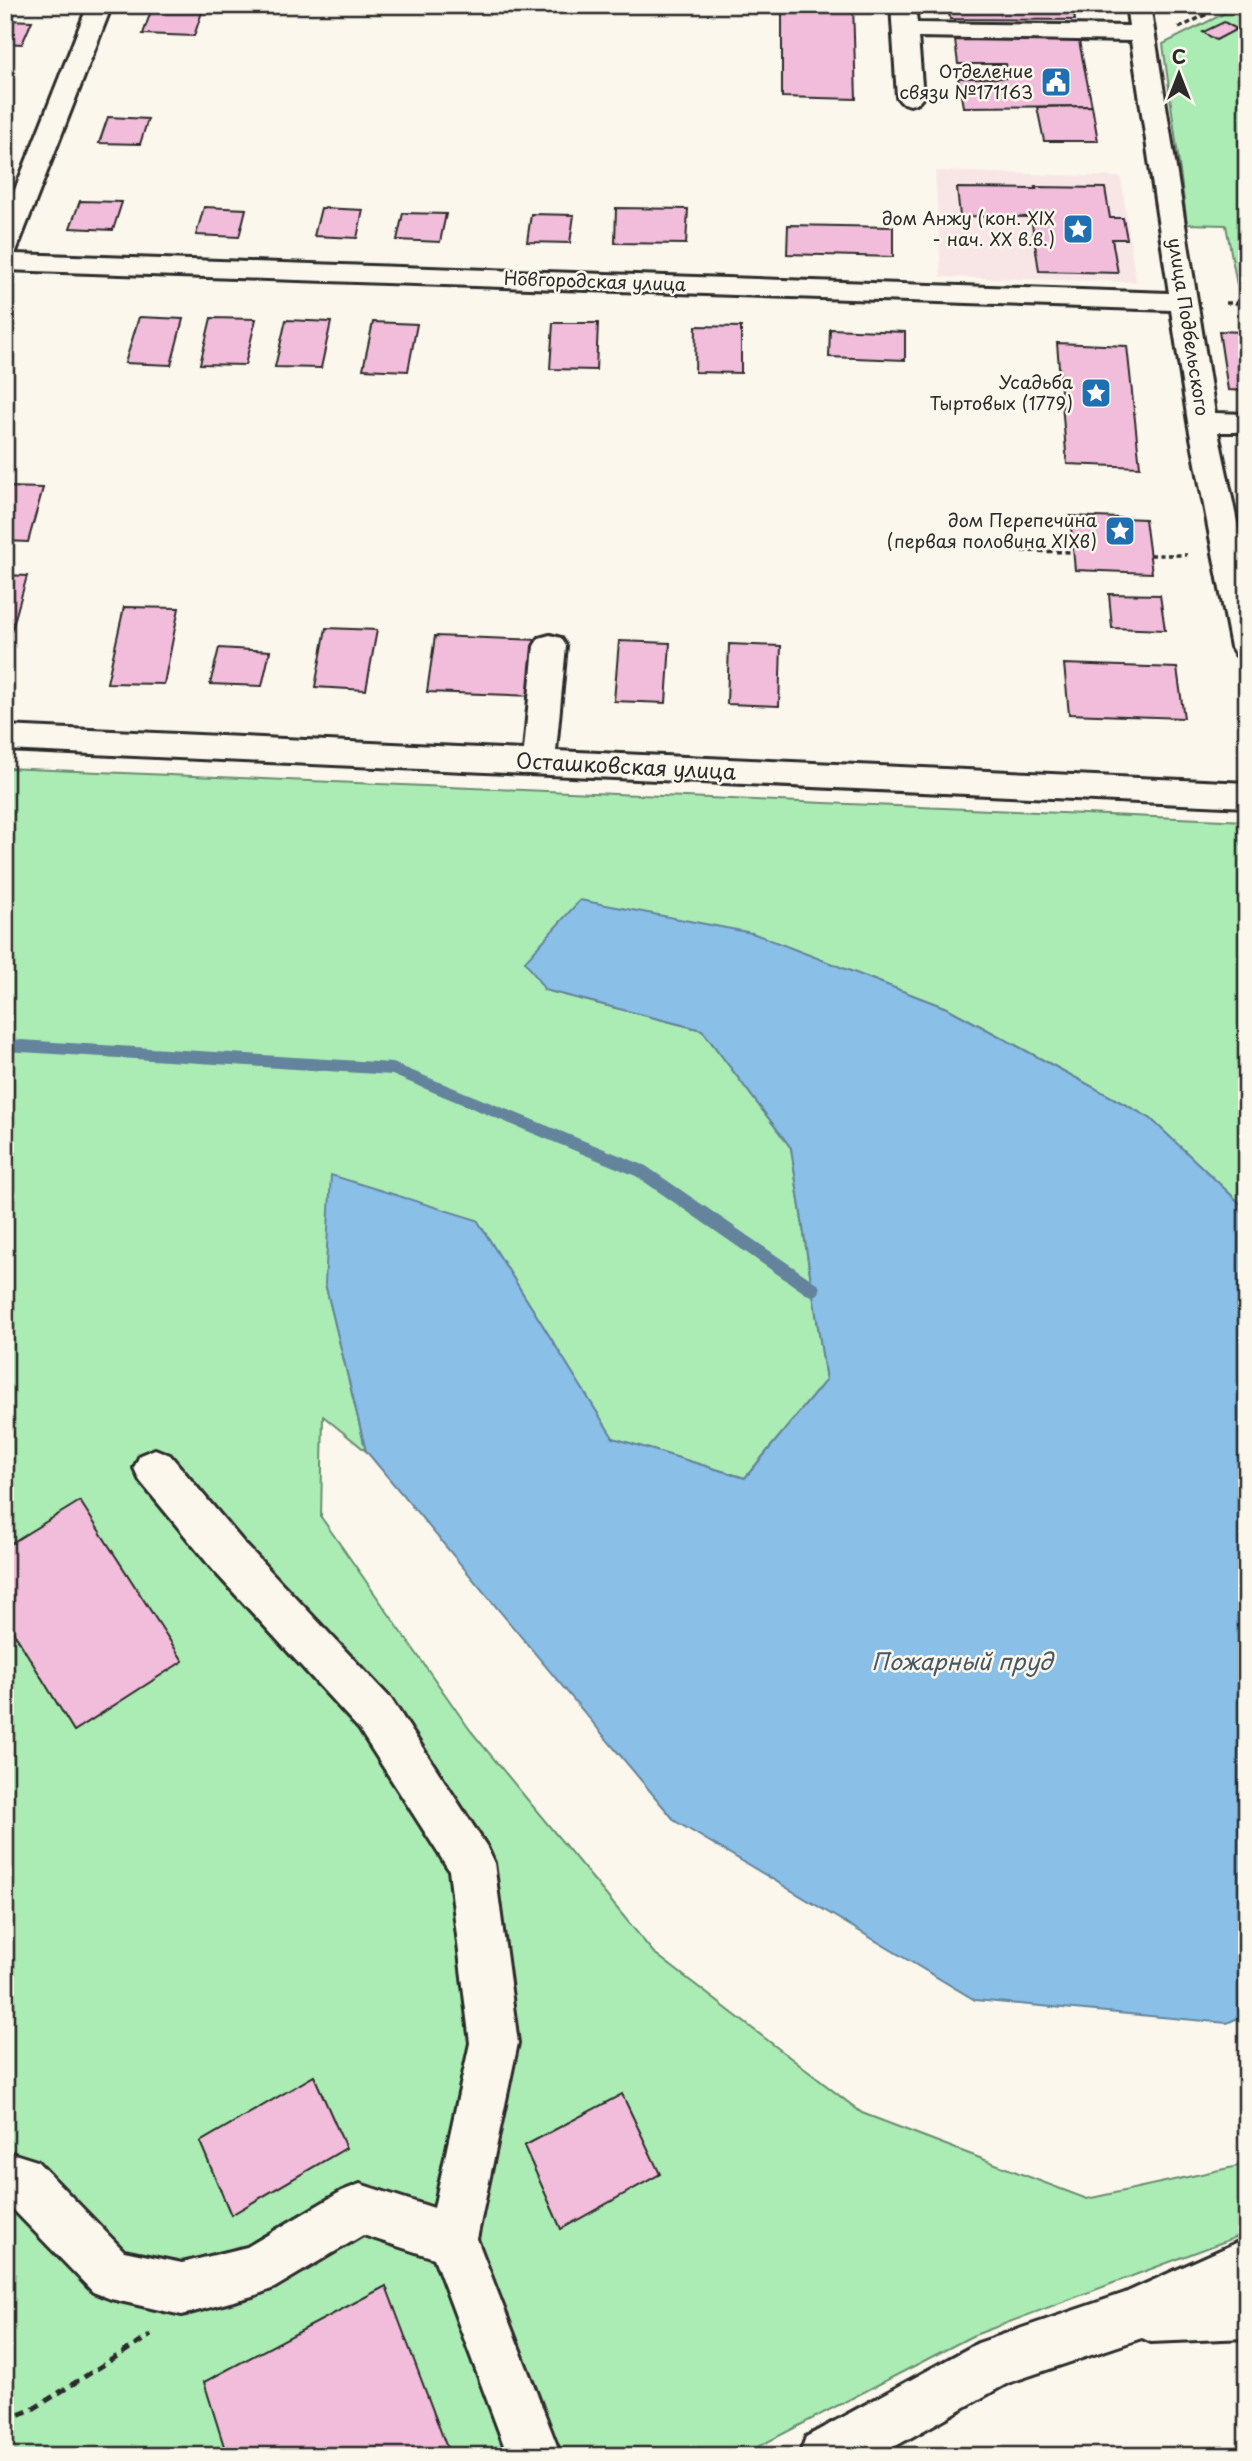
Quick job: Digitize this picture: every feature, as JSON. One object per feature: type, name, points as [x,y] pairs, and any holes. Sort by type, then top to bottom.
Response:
[{"type":"street","points":[[5,250],[100,5]]},
{"type":"street","points":[[903,5],[910,97]]},
{"type":"street","name":"улица Подбельского","points":[[1138,5],[1202,422],[1242,597],[1247,647]]},
{"type":"street","points":[[905,30],[1143,40]]},
{"type":"street","name":"Новгородская улица","points":[[5,262],[1184,302]]},
{"type":"street","points":[[1202,422],[1247,423]]},
{"type":"street","points":[[539,763],[550,646]]},
{"type":"street","name":"Осташковская улица","points":[[5,738],[1247,795]]},
{"type":"street","points":[[155,1468],[229,1557],[375,1714],[471,1863],[494,2043],[452,2239],[535,2456]]},
{"type":"street","points":[[5,2176],[19,2179],[111,2274],[182,2289],[256,2270],[360,2209],[452,2239]]},
{"type":"street","points":[[825,2456],[996,2361],[1130,2317],[1247,2263]]},
{"type":"street","points":[[1130,2317],[1247,2312]]},
{"type":"path","points":[[1143,40],[1225,5]]},
{"type":"path","points":[[1022,551],[1074,552]]},
{"type":"path","points":[[5,2420],[33,2409],[162,2329]]},
{"type":"shaded area","points":[[935,171],[1121,177],[1136,282],[941,277]]},
{"type":"green space","points":[[1241,5],[1247,5],[1247,340],[1226,225],[1187,224],[1163,44]]},
{"type":"green space","points":[[5,768],[1247,821],[1247,1210],[1150,1118],[949,1009],[752,933],[545,990],[702,1030],[791,1148],[826,1380],[745,1478],[613,1438],[477,1220],[325,1283],[366,1451],[323,1416],[321,1517],[470,1730],[653,1952],[862,2113],[1087,2199],[1247,2164],[1247,2233],[972,2336],[740,2456],[5,2456]]},
{"type":"water","name":"Пожарный пруд","points":[[580,900],[752,933],[949,1009],[1150,1118],[1247,1210],[1247,2014],[1227,2023],[975,2000],[675,1821],[366,1451],[325,1283],[331,1175],[477,1220],[613,1438],[745,1478],[826,1380],[791,1148],[702,1030],[545,990],[525,961]]},
{"type":"building","points":[[782,5],[853,5],[856,99],[782,97]]},
{"type":"building","points":[[948,5],[1073,5],[1075,20],[950,19]]},
{"type":"building","points":[[151,11],[202,12],[194,36],[143,34]]},
{"type":"building","points":[[5,20],[32,21],[22,44],[5,43]]},
{"type":"building","points":[[1224,22],[1237,29],[1216,40],[1203,32]]},
{"type":"building","points":[[955,40],[1079,41],[1092,106],[963,107],[958,78],[1009,78],[1006,64],[958,64]]},
{"type":"building","points":[[1092,106],[1098,141],[1044,141],[1037,107]]},
{"type":"building","points":[[108,117],[148,119],[140,144],[99,143]]},
{"type":"building","points":[[1035,187],[1105,188],[1110,218],[1123,218],[1127,239],[1112,239],[1118,273],[1039,271],[1031,217],[960,216],[957,188],[1036,189]]},
{"type":"building","points":[[80,201],[122,202],[113,230],[70,228]]},
{"type":"building","points":[[204,207],[246,209],[239,237],[196,235]]},
{"type":"building","points":[[321,208],[363,210],[357,238],[314,236]]},
{"type":"building","points":[[616,208],[688,209],[686,244],[615,243]]},
{"type":"building","points":[[403,213],[446,214],[440,242],[397,240]]},
{"type":"building","points":[[531,214],[574,215],[570,243],[527,242]]},
{"type":"building","points":[[788,225],[893,227],[893,257],[787,254]]},
{"type":"building","points":[[139,317],[183,319],[171,365],[125,363]]},
{"type":"building","points":[[211,318],[256,319],[245,365],[200,364]]},
{"type":"building","points":[[286,320],[331,322],[321,368],[275,367]]},
{"type":"building","points":[[373,322],[417,324],[408,371],[363,369]]},
{"type":"building","points":[[553,323],[598,323],[596,370],[550,369]]},
{"type":"building","points":[[696,326],[741,327],[741,373],[695,372]]},
{"type":"building","points":[[830,329],[905,332],[905,360],[829,357]]},
{"type":"building","points":[[1219,331],[1242,332],[1247,361],[1247,391],[1228,390]]},
{"type":"building","points":[[1057,343],[1127,346],[1140,467],[1067,464]]},
{"type":"building","points":[[5,487],[43,488],[28,542],[5,541]]},
{"type":"building","points":[[1070,516],[1145,519],[1152,573],[1075,570]]},
{"type":"building","points":[[5,575],[27,576],[5,654]]},
{"type":"building","points":[[1109,594],[1160,595],[1165,630],[1112,628]]},
{"type":"building","points":[[124,607],[179,608],[164,684],[107,683]]},
{"type":"building","points":[[326,628],[377,630],[366,690],[315,687]]},
{"type":"building","points":[[435,636],[541,640],[535,696],[427,692]]},
{"type":"building","points":[[619,641],[670,643],[666,703],[614,701]]},
{"type":"building","points":[[729,644],[781,646],[779,706],[727,704]]},
{"type":"building","points":[[219,648],[270,651],[262,686],[210,684]]},
{"type":"building","points":[[1064,664],[1177,668],[1184,718],[1069,714]]},
{"type":"building","points":[[80,1501],[183,1661],[74,1731],[5,1618],[5,1547]]},
{"type":"building","points":[[314,2076],[346,2148],[231,2215],[200,2142]]},
{"type":"building","points":[[622,2094],[660,2174],[561,2229],[524,2146]]},
{"type":"building","points":[[386,2286],[450,2456],[227,2456],[204,2382]]},
{"type":"waterway","points":[[5,1045],[393,1069],[641,1171],[812,1289]]},
{"type":"place","name":"Отделение связи №171163","points":[[1056,82]]},
{"type":"place","name":"дом Анжу (кон. XIX - нач. XX в.в.)","points":[[1078,229]]},
{"type":"place","name":"Усадьба Тыртовых (1779)","points":[[1096,393]]},
{"type":"place","name":"дом Перепечина (первая половина XIXв)","points":[[1120,531]]}]
